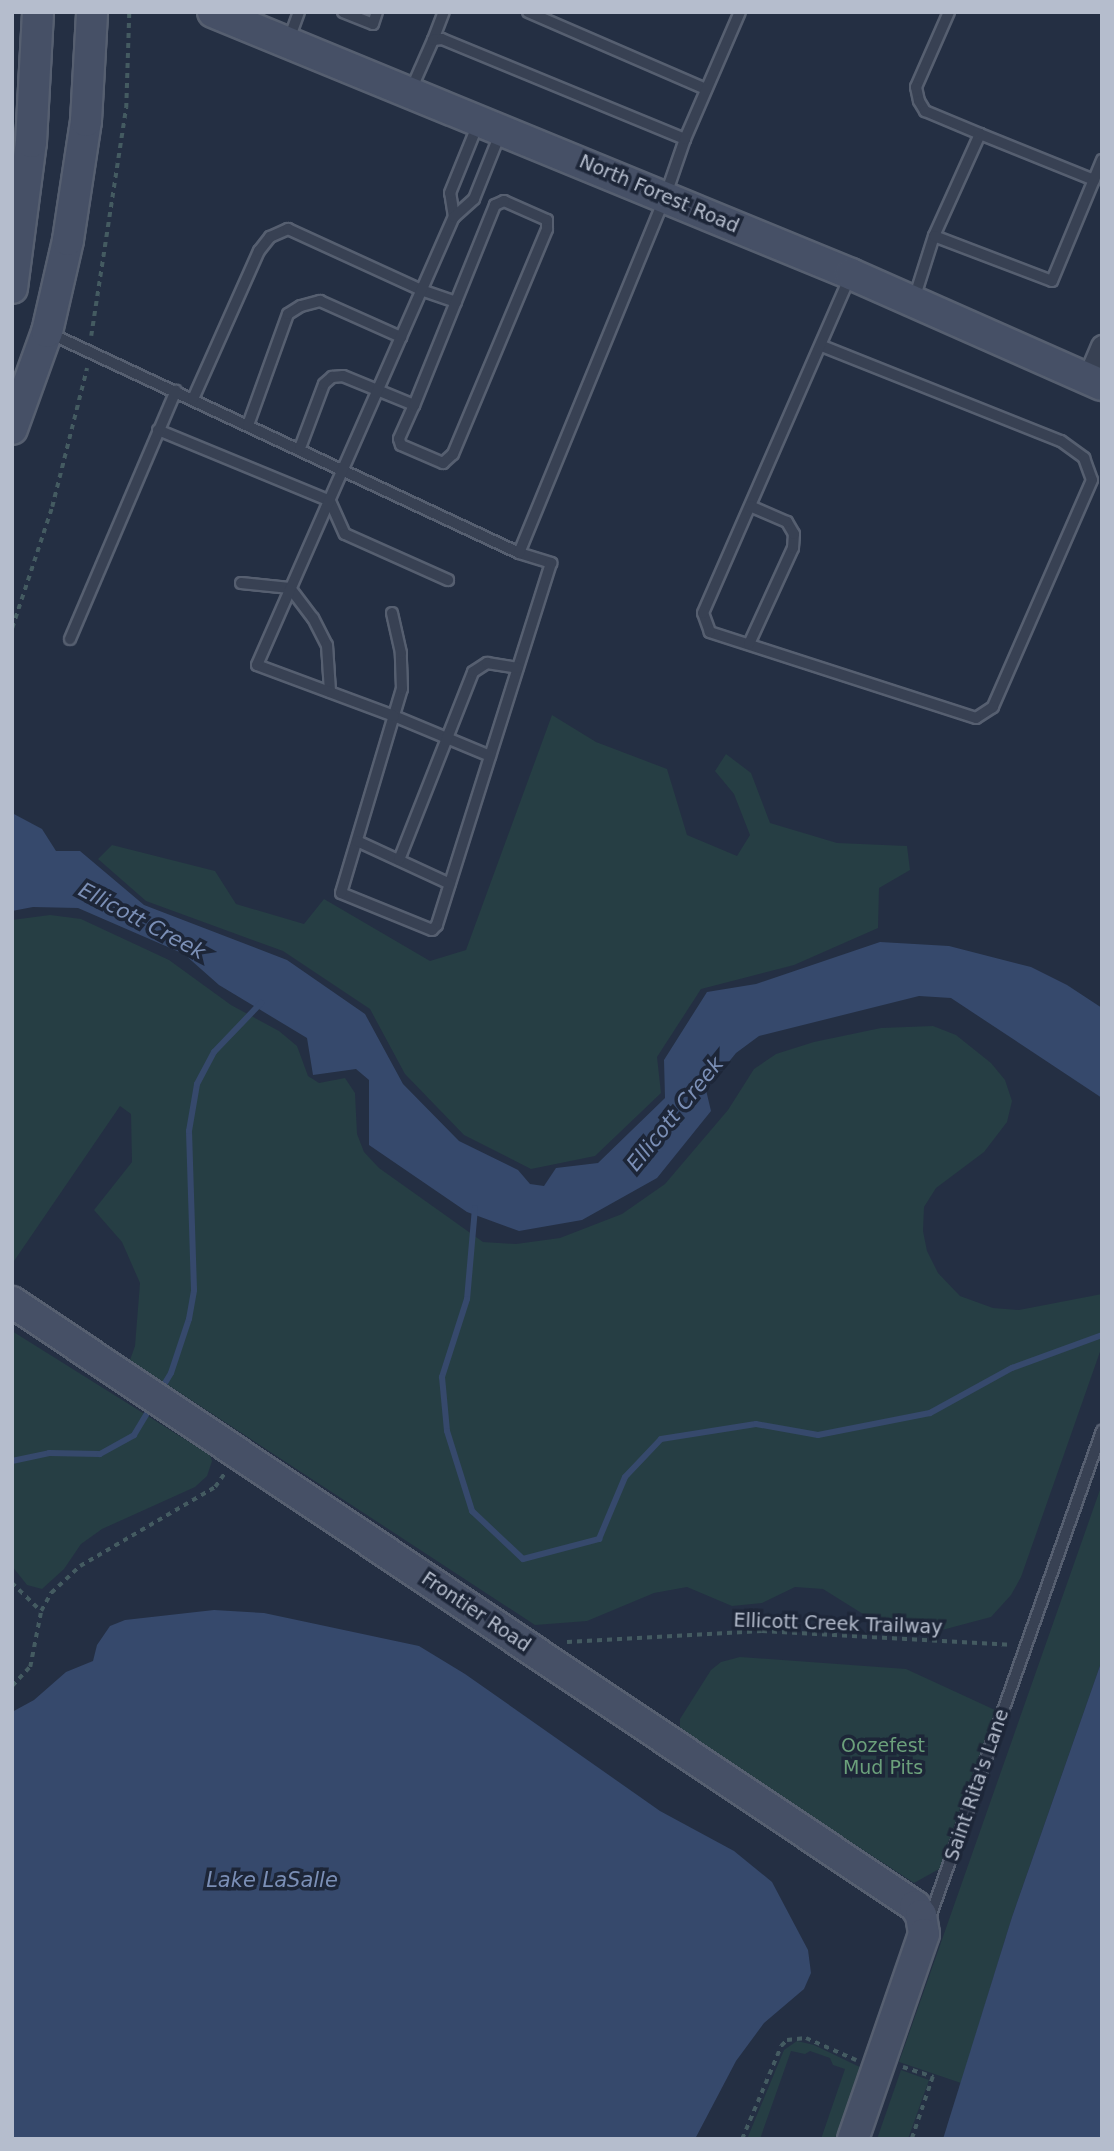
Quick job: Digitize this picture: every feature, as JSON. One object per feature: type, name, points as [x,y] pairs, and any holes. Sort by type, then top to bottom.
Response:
[{"type":"street","points":[[14,269],[31,142],[38,12]]},
{"type":"street","points":[[12,429],[47,332],[79,178],[89,87],[92,12]]},
{"type":"street","name":"North Forest Road","points":[[213,12],[851,274],[1095,382]]},
{"type":"street","points":[[1095,382],[1102,346]]},
{"type":"street","name":"Frontier Road","points":[[12,1302],[907,1899],[921,1915],[924,1934]]},
{"type":"street","name":"Saint Rita's Lane","points":[[853,2139],[924,1934]]},
{"type":"lane","points":[[288,43],[299,12]]},
{"type":"lane","points":[[343,12],[373,24],[377,12]]},
{"type":"lane","points":[[410,92],[444,12]]},
{"type":"lane","points":[[528,12],[706,89]]},
{"type":"lane","points":[[519,553],[665,197],[685,139],[740,12]]},
{"type":"lane","points":[[949,12],[916,87],[919,101],[925,111],[1094,180]]},
{"type":"lane","points":[[433,40],[442,39],[685,139]]},
{"type":"lane","points":[[454,217],[450,193],[491,125]]},
{"type":"lane","points":[[490,756],[394,716],[257,665],[454,217],[474,199],[491,125]]},
{"type":"lane","points":[[914,301],[934,236],[980,134]]},
{"type":"lane","points":[[934,236],[1052,281],[1102,160]]},
{"type":"lane","points":[[504,201],[547,220],[547,229],[453,454],[443,463],[401,445],[399,439],[414,405],[495,205],[504,201]]},
{"type":"lane","points":[[193,400],[259,251],[270,237],[288,229],[421,290],[456,302]]},
{"type":"lane","points":[[822,346],[1060,442],[1084,458],[1092,480],[993,707],[976,718],[710,632],[703,613],[822,346],[851,274]]},
{"type":"lane","points":[[248,425],[288,314],[301,306],[320,301],[401,337]]},
{"type":"lane","points":[[47,332],[345,469],[519,553],[551,563],[437,925],[432,930],[341,893],[402,689],[401,653],[392,613]]},
{"type":"lane","points":[[300,448],[324,384],[332,377],[344,376],[379,388],[414,405]]},
{"type":"lane","points":[[70,639],[176,391]]},
{"type":"lane","points":[[158,430],[330,501],[345,534],[448,580]]},
{"type":"lane","points":[[748,644],[793,548],[794,534],[787,522],[750,506]]},
{"type":"lane","points":[[241,583],[290,588],[313,618],[327,645],[330,692]]},
{"type":"lane","points":[[399,860],[473,672],[487,663],[518,668]]},
{"type":"lane","points":[[356,841],[450,884]]},
{"type":"lane","name":"Saint Rita's Lane","points":[[924,1934],[1102,1431]]},
{"type":"path","points":[[12,628],[30,582],[66,456],[87,368],[126,108],[129,12]]},
{"type":"path","points":[[12,1686],[30,1667],[41,1611],[51,1593],[80,1566],[215,1487],[240,1452]]},
{"type":"path","points":[[12,1583],[41,1611]]},
{"type":"path","name":"Ellicott Creek Trailway","points":[[563,1642],[762,1631],[1026,1646]]},
{"type":"path","points":[[742,2139],[781,2046],[787,2040],[807,2038],[879,2065],[933,2077],[912,2139]]},
{"type":"green space","points":[[552,715],[596,742],[667,769],[687,835],[737,856],[750,835],[734,794],[715,771],[726,754],[751,773],[770,823],[837,843],[907,846],[910,870],[879,888],[878,928],[794,965],[701,989],[657,1057],[661,1093],[595,1156],[531,1169],[464,1135],[405,1074],[370,1009],[283,951],[146,901],[98,859],[112,845],[215,871],[236,904],[304,924],[324,899],[430,961],[466,950]]},
{"type":"green space","points":[[50,915],[81,919],[169,960],[231,1005],[279,1031],[297,1046],[308,1076],[319,1083],[345,1078],[355,1093],[357,1134],[364,1152],[379,1168],[483,1242],[516,1244],[560,1238],[622,1214],[665,1184],[728,1110],[754,1069],[776,1054],[814,1042],[881,1028],[933,1026],[956,1035],[991,1063],[1005,1080],[1012,1101],[1007,1122],[984,1152],[936,1188],[924,1207],[923,1231],[927,1251],[938,1273],[960,1296],[993,1308],[1019,1310],[1102,1294],[1102,1346],[1021,1577],[1011,1595],[991,1617],[942,1630],[908,1627],[871,1619],[823,1589],[795,1587],[762,1603],[732,1606],[687,1587],[654,1593],[587,1621],[535,1625],[130,1360],[135,1346],[140,1283],[122,1242],[94,1210],[132,1162],[131,1114],[120,1106],[12,1264],[12,920]]},
{"type":"green space","points":[[12,1331],[210,1455],[212,1461],[207,1476],[195,1487],[102,1529],[81,1544],[64,1569],[42,1589],[27,1585],[12,1566]]},
{"type":"green space","points":[[1102,1484],[1102,1660],[1012,1917],[961,2083],[899,2062]]},
{"type":"green space","name":"Oozefest Mud Pits","points":[[740,1657],[906,1669],[995,1710],[941,1868],[914,1883],[684,1734],[680,1729],[680,1719],[711,1670],[721,1662]]},
{"type":"green space","points":[[797,2041],[814,2045],[866,2070],[842,2139],[821,2139],[845,2069],[833,2065],[830,2058],[810,2051],[805,2054],[791,2051],[760,2139],[747,2139],[784,2050]]},
{"type":"green space","points":[[901,2070],[929,2080],[908,2139],[877,2139]]},
{"type":"water","name":"Ellicott Creek","points":[[12,813],[42,829],[56,851],[80,851],[144,905],[287,960],[365,1014],[403,1084],[459,1141],[518,1170],[530,1184],[544,1186],[556,1168],[598,1163],[665,1098],[664,1060],[707,992],[756,984],[880,942],[949,946],[1031,967],[1067,985],[1102,1008],[1102,1098],[951,998],[919,996],[759,1036],[736,1053],[706,1090],[711,1111],[657,1178],[582,1220],[519,1231],[467,1212],[369,1145],[369,1080],[356,1069],[313,1075],[307,1038],[219,985],[184,954],[78,908],[33,907],[12,911]]},
{"type":"water","name":"Lake LaSalle","points":[[214,1610],[264,1613],[419,1646],[465,1674],[660,1811],[734,1851],[772,1882],[808,1950],[811,1973],[804,1989],[764,2023],[736,2061],[695,2139],[12,2139],[12,1712],[34,1700],[66,1672],[93,1661],[97,1645],[110,1626],[125,1620]]},
{"type":"water","points":[[1102,1660],[1102,2139],[943,2139],[1012,1917]]},
{"type":"waterway","points":[[159,1393],[171,1373],[189,1319],[194,1290],[189,1131],[197,1084],[214,1052],[261,1003]]},
{"type":"waterway","points":[[475,1208],[467,1299],[442,1377],[447,1431],[472,1511],[523,1559],[599,1539],[625,1477],[661,1439],[756,1424],[818,1435],[930,1413],[1012,1368],[1102,1335]]},
{"type":"waterway","points":[[12,1461],[49,1453],[100,1454],[134,1435],[152,1405]]}]
